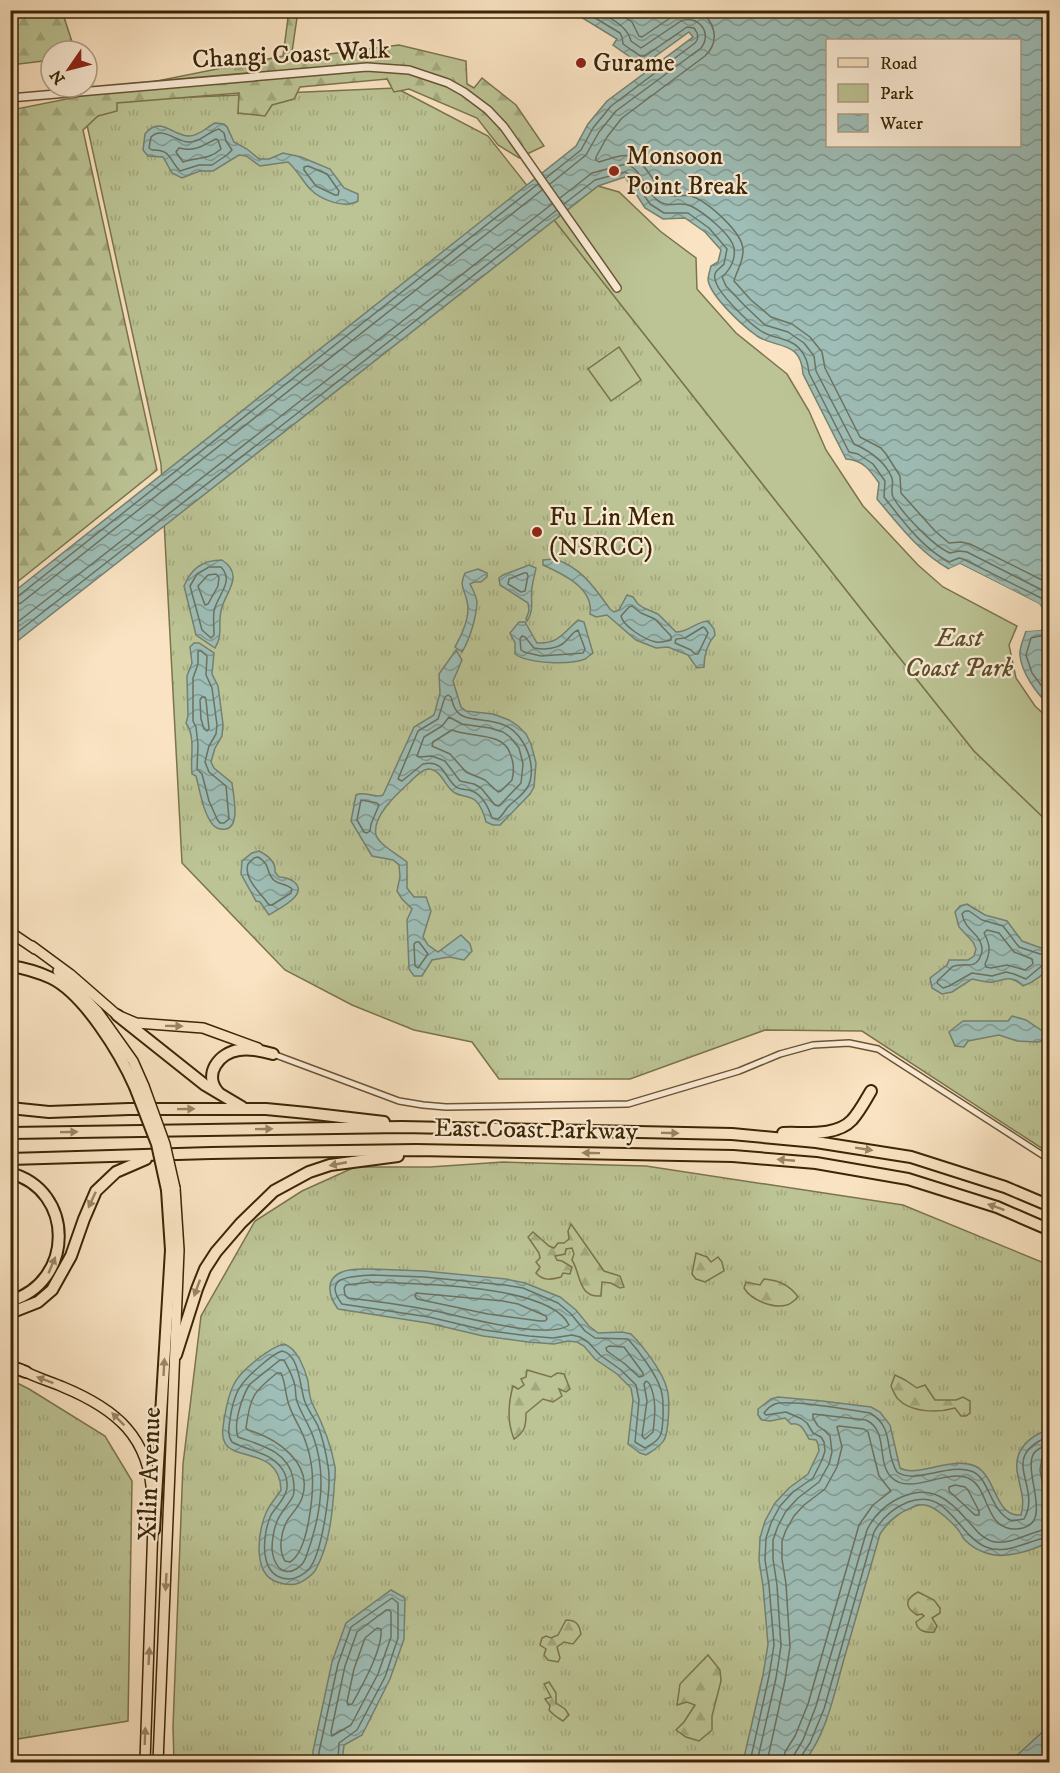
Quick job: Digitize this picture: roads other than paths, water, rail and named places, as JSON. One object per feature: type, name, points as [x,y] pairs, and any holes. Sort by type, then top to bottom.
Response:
[{"type":"highway","points":[[10,966],[52,978],[68,990],[98,1024],[140,1086],[171,1189],[171,1250],[154,1530]]},
{"type":"highway","points":[[117,1015],[184,1070],[223,1097],[246,1109]]},
{"type":"highway","points":[[223,1097],[211,1081],[213,1070],[220,1060],[231,1052],[243,1049],[273,1054]]},
{"type":"highway","points":[[732,1134],[832,1131],[850,1122],[871,1091]]},
{"type":"highway","points":[[10,1108],[49,1112],[246,1109],[378,1121],[402,1127]]},
{"type":"highway","name":"East Coast Parkway","points":[[10,1134],[402,1127],[732,1134],[816,1142],[911,1157],[1005,1187],[1050,1206]]},
{"type":"highway","points":[[176,1355],[205,1269],[216,1252],[241,1223],[274,1191],[309,1172],[330,1165],[391,1158],[416,1150]]},
{"type":"highway","name":"East Coast Parkway","points":[[10,1160],[416,1150],[733,1156],[816,1163],[908,1179],[997,1207],[1050,1230]]},
{"type":"highway","points":[[10,1313],[38,1302],[52,1290],[71,1256],[96,1191],[123,1168],[154,1156]]},
{"type":"highway","points":[[10,1173],[29,1181],[51,1204],[57,1217],[60,1233],[55,1259],[39,1287],[25,1297],[10,1302]]},
{"type":"highway","points":[[10,1365],[26,1372]]},
{"type":"main road","points":[[10,932],[70,974],[117,1015],[136,1023],[203,1028],[273,1054]]},
{"type":"main road","points":[[32,946],[98,1012],[133,1061],[140,1086]]},
{"type":"main road","name":"Xilin Avenue","points":[[158,1762],[179,1250],[177,1213],[171,1189]]},
{"type":"main road","name":"Xilin Avenue","points":[[26,1372],[64,1387],[110,1411],[134,1435],[146,1461],[152,1492],[154,1530],[145,1762]]},
{"type":"street","name":"Changi Coast Walk","points":[[10,98],[367,67],[409,70],[448,83],[488,110],[504,127],[617,288]]},
{"type":"street","points":[[273,1054],[405,1102],[446,1107],[480,1107],[628,1104],[739,1071],[780,1054],[813,1045],[849,1043],[878,1049],[1050,1160]]},
{"type":"water","points":[[571,11],[1049,11],[1049,705],[1030,682],[1020,655],[1026,631],[1041,630],[1047,615],[1039,604],[961,564],[949,569],[928,555],[910,537],[877,499],[879,483],[866,466],[846,459],[803,374],[798,356],[787,347],[757,336],[715,295],[708,278],[711,266],[718,262],[721,250],[705,232],[685,218],[663,219],[645,208],[625,177],[598,186],[11,646],[11,594],[576,146],[588,124],[607,101],[693,37],[689,32],[646,63],[638,62],[613,45],[617,39]]},
{"type":"water","points":[[215,123],[224,124],[234,142],[259,159],[269,159],[283,153],[301,157],[330,169],[344,188],[358,194],[358,201],[340,204],[320,197],[310,189],[288,162],[260,166],[246,156],[239,155],[213,171],[200,171],[182,178],[172,173],[163,157],[148,156],[143,150],[145,134],[156,126],[193,136]]},
{"type":"water","points":[[554,559],[579,572],[614,612],[619,610],[627,595],[633,597],[644,608],[658,614],[676,632],[708,621],[715,635],[707,650],[704,667],[697,668],[688,655],[668,647],[656,648],[636,640],[607,615],[596,617],[590,614],[590,605],[582,589],[568,578],[543,565],[543,560]]},
{"type":"water","points":[[215,560],[222,560],[229,566],[233,578],[221,611],[220,634],[215,648],[196,635],[184,586],[198,567]]},
{"type":"water","points":[[529,565],[536,568],[532,587],[532,609],[527,621],[528,603],[500,585],[499,578]]},
{"type":"water","points":[[478,569],[487,573],[487,577],[481,582],[470,584],[477,603],[474,622],[462,652],[455,647],[463,631],[468,612],[462,581],[465,573]]},
{"type":"water","points":[[578,620],[584,622],[593,653],[585,659],[550,662],[530,660],[515,654],[515,643],[510,633],[519,622],[525,622],[537,643],[544,643],[556,640]]},
{"type":"water","points":[[194,643],[199,643],[214,653],[212,674],[218,686],[223,724],[222,736],[211,762],[214,768],[232,783],[235,816],[231,827],[226,829],[213,825],[202,802],[196,776],[192,774],[192,741],[186,723],[188,716],[187,676],[192,663],[190,647]]},
{"type":"water","points":[[456,650],[462,660],[453,681],[461,707],[466,711],[493,714],[509,720],[526,734],[536,763],[534,787],[500,825],[493,825],[486,822],[476,801],[452,791],[437,772],[428,769],[416,776],[392,799],[382,813],[376,828],[378,839],[407,862],[407,888],[414,897],[426,897],[431,911],[423,937],[428,945],[438,952],[461,935],[470,944],[472,951],[464,960],[449,957],[432,960],[422,976],[414,976],[409,969],[407,920],[412,909],[397,891],[400,877],[399,865],[393,860],[372,856],[351,821],[356,795],[363,793],[383,795],[414,727],[434,715],[440,693],[439,674]]},
{"type":"water","points":[[259,851],[270,859],[279,877],[290,879],[298,886],[296,896],[291,901],[269,915],[260,902],[256,901],[241,874],[242,861],[252,853]]},
{"type":"water","points":[[967,904],[985,915],[1007,921],[1022,941],[1041,948],[1049,947],[1049,967],[1035,980],[1023,986],[1012,979],[985,982],[972,979],[952,992],[942,994],[932,988],[930,978],[947,965],[949,960],[968,960],[974,956],[976,949],[973,942],[959,927],[955,912],[960,906]]},
{"type":"water","points":[[1012,1016],[1026,1020],[1041,1030],[1049,1029],[1049,1040],[1017,1041],[999,1035],[968,1041],[964,1047],[955,1046],[949,1032],[963,1021],[1008,1021]]},
{"type":"water","points":[[357,1269],[424,1271],[525,1283],[560,1297],[598,1333],[631,1334],[652,1360],[665,1382],[668,1415],[664,1440],[646,1455],[628,1444],[633,1400],[631,1388],[577,1342],[554,1344],[483,1336],[428,1323],[338,1309],[332,1299],[330,1289],[330,1284],[336,1275]]},
{"type":"water","points":[[284,1344],[297,1354],[303,1365],[311,1400],[326,1434],[335,1470],[331,1521],[320,1560],[309,1577],[291,1585],[277,1582],[269,1577],[260,1561],[259,1541],[263,1521],[269,1507],[281,1490],[279,1477],[273,1467],[265,1461],[230,1448],[225,1443],[223,1435],[228,1402],[237,1379],[249,1366]]},
{"type":"water","points":[[778,1397],[871,1407],[880,1412],[890,1425],[900,1468],[916,1470],[956,1464],[975,1466],[988,1478],[1000,1503],[1012,1514],[1021,1515],[1022,1510],[1023,1500],[1017,1467],[1020,1452],[1034,1436],[1049,1429],[1049,1542],[1019,1553],[994,1555],[970,1545],[950,1521],[929,1506],[918,1505],[897,1515],[880,1534],[829,1713],[812,1751],[804,1762],[743,1762],[768,1644],[759,1560],[760,1538],[765,1521],[775,1503],[789,1488],[808,1474],[819,1451],[816,1440],[809,1439],[800,1426],[791,1424],[785,1418],[770,1421],[762,1420],[758,1415],[758,1409],[771,1399]]},
{"type":"water","points":[[391,1590],[405,1598],[404,1639],[390,1679],[362,1735],[344,1745],[342,1762],[313,1762],[313,1751],[332,1662],[346,1623]]},
{"type":"water","points":[[1049,1726],[1049,1762],[1009,1762],[1014,1758]]},
{"type":"place","name":"Gurame","points":[[581,63]]},
{"type":"place","name":"Monsoon Point Break","points":[[614,171]]},
{"type":"place","name":"Fu Lin Men (NSRCC)","points":[[537,532]]},
{"type":"park label","name":"East Coast Park","points":[[959,653]]}]
